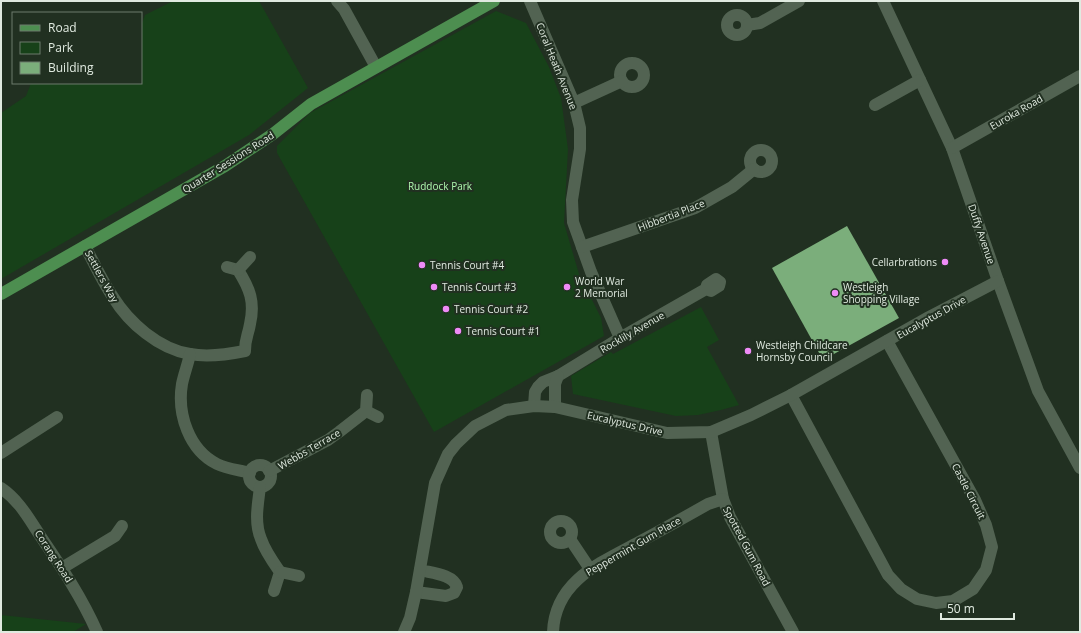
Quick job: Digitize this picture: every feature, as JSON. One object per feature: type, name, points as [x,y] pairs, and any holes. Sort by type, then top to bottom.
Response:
[{"type":"main road","name":"Quarter Sessions Road","points":[[1,294],[225,166],[273,134],[311,104],[494,1]]},
{"type":"street","points":[[337,1],[344,9],[376,67]]},
{"type":"street","name":"Coral Heath Avenue","points":[[530,1],[574,103],[580,128],[580,149],[572,200],[573,222],[620,338]]},
{"type":"street","points":[[747,25],[760,23],[799,1]]},
{"type":"street","name":"Duffy Avenue","points":[[883,1],[952,148],[1038,391],[1080,468]]},
{"type":"street","name":"Euroka Road","points":[[952,148],[1080,76]]},
{"type":"street","points":[[875,105],[920,80]]},
{"type":"street","points":[[574,103],[622,81]]},
{"type":"street","name":"Hibbertia Place","points":[[582,247],[695,208],[732,187],[754,169]]},
{"type":"street","name":"Settlers Way","points":[[85,246],[112,297],[128,317],[147,335],[167,346],[190,354],[226,355],[245,351],[245,340],[250,326],[253,303],[251,295],[233,268],[250,258]]},
{"type":"street","name":"Eucalyptus Drive","points":[[404,632],[410,618],[416,592],[435,483],[448,454],[474,426],[506,410],[534,406],[555,407],[667,433],[711,432],[751,415],[791,395],[998,281]]},
{"type":"street","name":"Rocklily Avenue","points":[[534,406],[536,392],[538,387],[543,382],[558,376],[620,338],[706,289]]},
{"type":"street","name":"Castle Circuit","points":[[791,395],[888,575],[900,590],[917,599],[936,603],[953,600],[973,589],[986,570],[992,547],[986,525],[975,500],[887,341]]},
{"type":"street","points":[[190,354],[182,385],[182,408],[186,427],[194,444],[205,456],[224,466],[250,473]]},
{"type":"street","points":[[555,407],[555,384],[558,376]]},
{"type":"street","points":[[367,395],[366,411],[378,417]]},
{"type":"street","name":"Webbs Terrace","points":[[270,471],[333,436],[366,411]]},
{"type":"street","points":[[1,453],[56,417]]},
{"type":"street","name":"Spotted Gum Road","points":[[711,432],[722,499],[730,517],[793,632]]},
{"type":"street","points":[[259,465],[265,466],[270,471],[269,482],[260,487],[253,484],[250,481],[250,473],[253,468],[259,465]]},
{"type":"street","points":[[260,487],[257,515],[258,532],[266,550],[280,572],[299,576]]},
{"type":"street","name":"Corang Road","points":[[1,488],[17,501],[62,568],[79,596],[97,632]]},
{"type":"street","name":"Peppermint Gum Place","points":[[553,632],[554,618],[561,600],[571,586],[590,569],[708,504],[722,499]]},
{"type":"street","points":[[62,568],[115,536],[122,526]]},
{"type":"street","points":[[570,539],[590,569]]},
{"type":"street","points":[[416,592],[446,596],[454,593],[457,587],[456,583],[448,577],[420,570]]},
{"type":"street","points":[[274,591],[280,572]]},
{"type":"green space","points":[[173,1],[259,1],[308,88],[249,135],[1,279],[1,113],[26,96],[31,84],[142,84],[142,23],[145,15]]},
{"type":"green space","name":"Ruddock Park","points":[[496,11],[526,23],[549,67],[561,98],[568,149],[564,223],[579,274],[601,318],[604,336],[434,432],[277,153],[277,146],[310,113]]},
{"type":"green space","points":[[701,307],[719,340],[707,347],[739,405],[698,415],[676,416],[573,394],[571,376],[611,352],[613,354]]},
{"type":"green space","points":[[1,615],[86,624],[73,632],[1,632]]},
{"type":"building","name":"Westleigh Shopping Village","points":[[847,226],[899,318],[823,360],[772,268]]},
{"type":"place","name":"Cellarbrations","points":[[945,262]]},
{"type":"place","name":"Tennis Court #4","points":[[422,265]]},
{"type":"place","name":"Tennis Court #3","points":[[434,287]]},
{"type":"place","name":"World War 2 Memorial","points":[[567,287]]},
{"type":"place","name":"Westleigh Shopping Village","points":[[835,293]]},
{"type":"place","name":"Tennis Court #2","points":[[446,309]]},
{"type":"place","name":"Tennis Court #1","points":[[458,331]]},
{"type":"place","name":"Westleigh Childcare Hornsby Council","points":[[748,351]]}]
